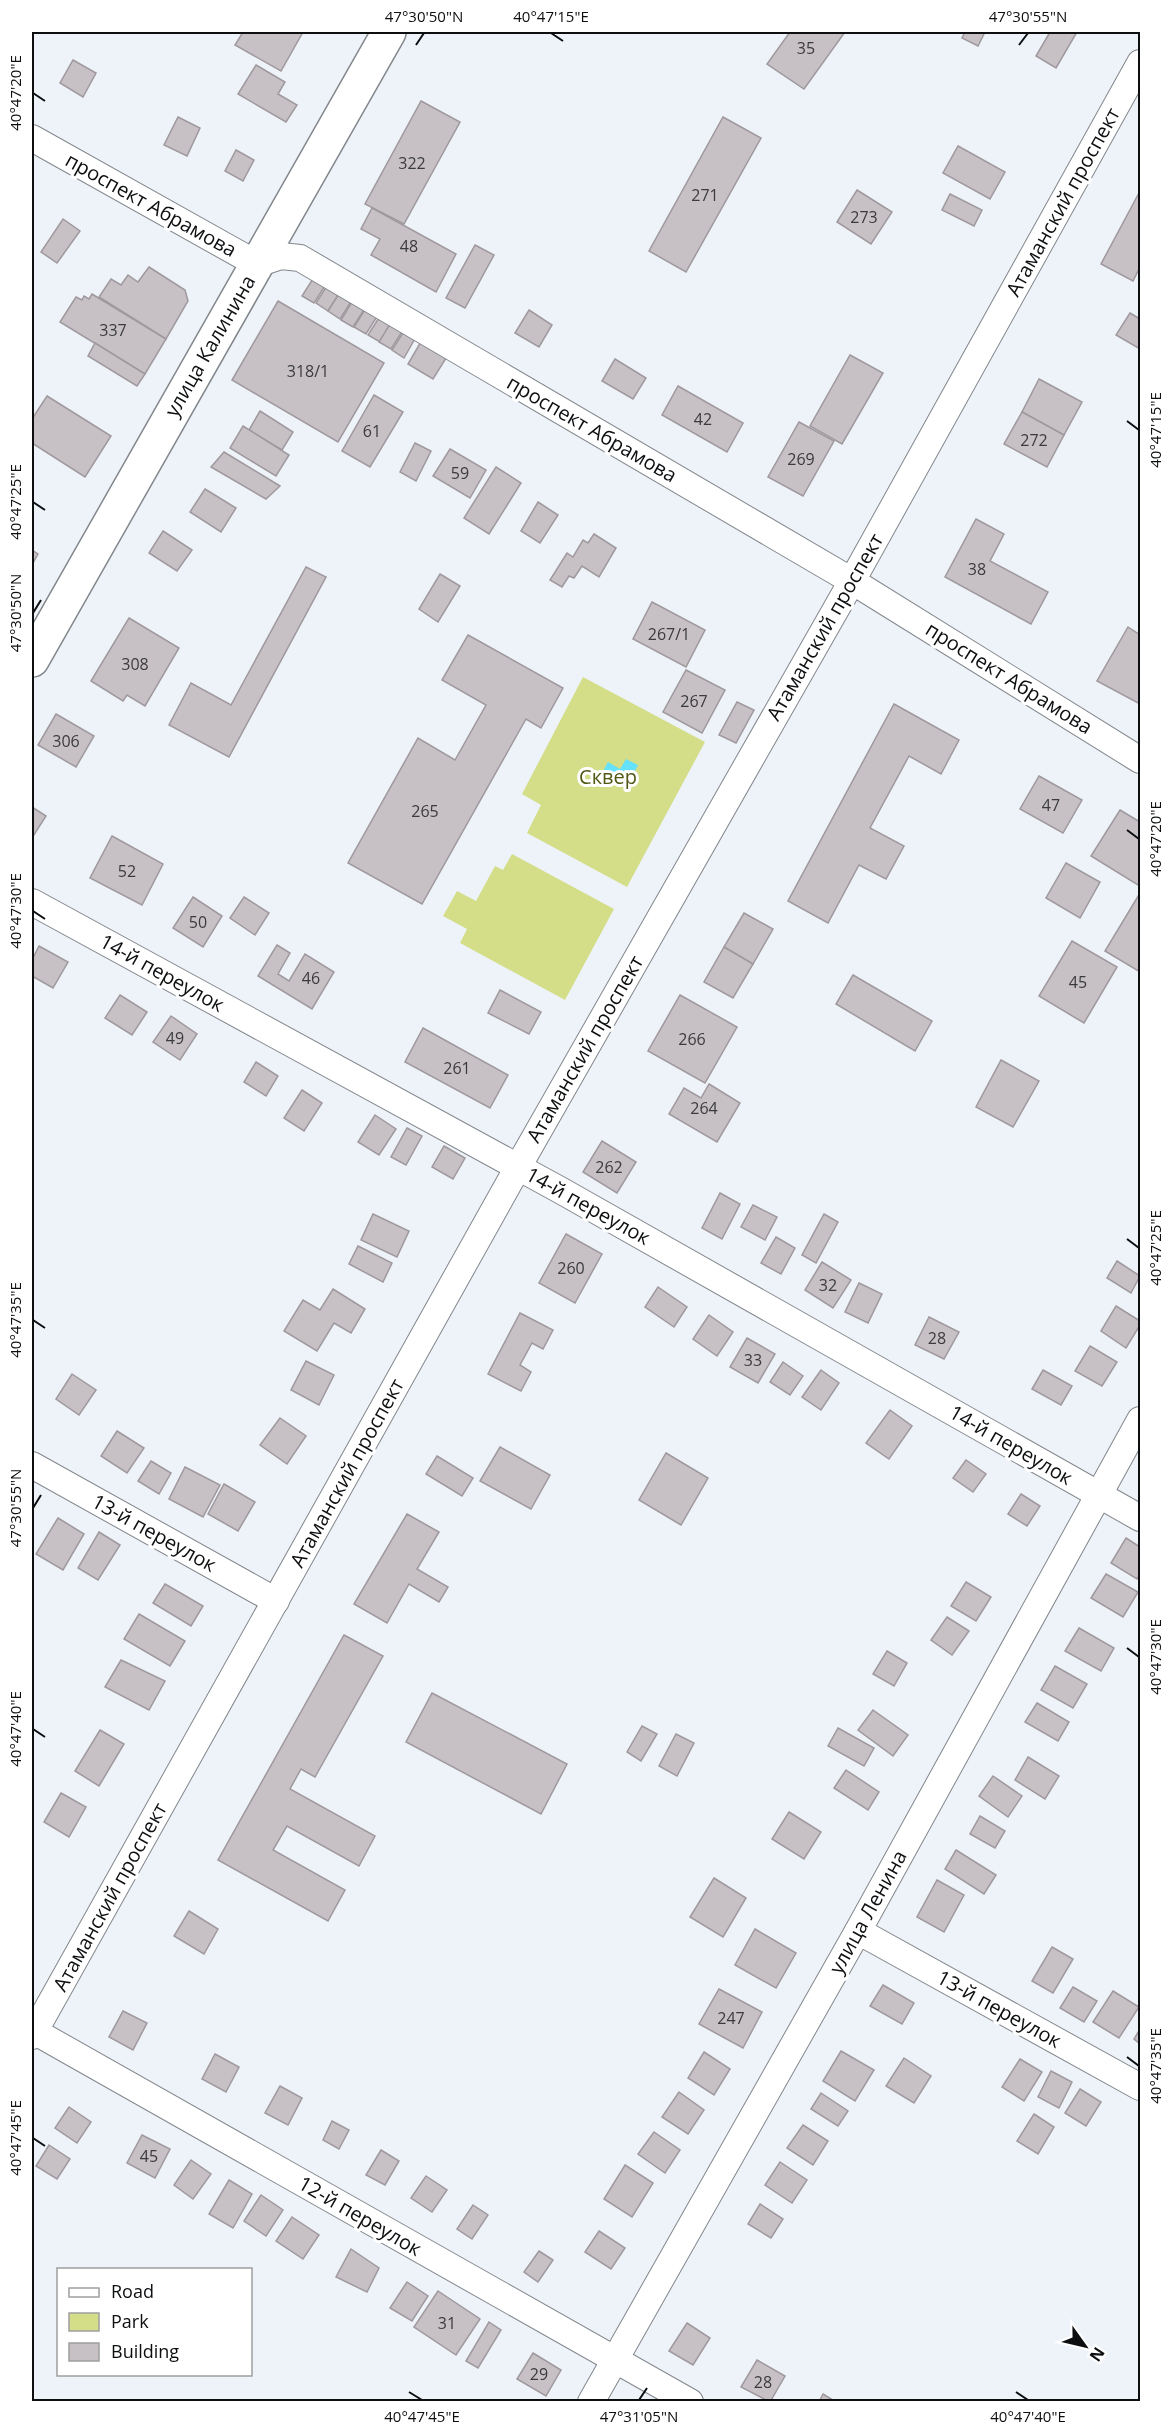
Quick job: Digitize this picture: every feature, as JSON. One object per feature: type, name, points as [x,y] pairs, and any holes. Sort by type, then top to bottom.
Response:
[{"type":"main road","name":"улица Калинина","points":[[32,660],[388,32]]},
{"type":"street","name":"Атаманский проспект","points":[[32,2032],[518,1167],[852,581],[1140,63]]},
{"type":"street","name":"проспект Абрамова","points":[[32,138],[257,264],[281,256],[300,258],[852,581],[1140,760]]},
{"type":"street","name":"14-й переулок","points":[[32,902],[518,1167],[1140,1518]]},
{"type":"street","name":"улица Ленина","points":[[591,2402],[858,1931],[1140,1420]]},
{"type":"street","name":"13-й переулок","points":[[32,1465],[276,1601]]},
{"type":"street","name":"13-й переулок","points":[[858,1931],[1140,2087]]},
{"type":"street","name":"12-й переулок","points":[[32,2032],[690,2402]]},
{"type":"green space","name":"Сквер","points":[[583,677],[705,742],[627,887],[527,833],[541,805],[522,794]]},
{"type":"green space","points":[[512,854],[614,909],[565,1000],[460,943],[467,929],[443,916],[457,891],[476,901],[495,866],[503,870]]},
{"type":"water","points":[[626,759],[638,765],[629,782],[617,776],[613,784],[600,777],[608,762],[620,769]]},
{"type":"building","points":[[243,32],[303,32],[281,71],[235,45]]},
{"type":"building","points":[[790,32],[845,32],[804,89],[767,64]]},
{"type":"building","points":[[965,32],[985,32],[978,46],[962,38]]},
{"type":"building","points":[[1050,32],[1077,32],[1056,68],[1036,56]]},
{"type":"building","points":[[73,60],[96,73],[83,97],[60,83]]},
{"type":"building","points":[[256,65],[285,82],[278,94],[297,105],[286,122],[238,94]]},
{"type":"building","points":[[421,101],[460,122],[404,224],[365,204]]},
{"type":"building","points":[[178,117],[200,128],[187,156],[164,145]]},
{"type":"building","points":[[723,117],[761,138],[686,272],[649,251]]},
{"type":"building","points":[[958,146],[1005,172],[990,199],[943,173]]},
{"type":"building","points":[[236,150],[254,160],[243,181],[225,171]]},
{"type":"building","points":[[857,190],[892,212],[871,244],[837,222]]},
{"type":"building","points":[[1140,191],[1140,267],[1133,281],[1101,264]]},
{"type":"building","points":[[950,194],[982,210],[974,226],[942,210]]},
{"type":"building","points":[[372,208],[456,254],[436,292],[371,255],[380,239],[361,229]]},
{"type":"building","points":[[63,219],[80,231],[57,263],[41,252]]},
{"type":"building","points":[[475,245],[494,255],[465,308],[446,298]]},
{"type":"building","points":[[149,267],[185,290],[188,301],[166,339],[99,297],[111,279],[121,285],[128,275],[138,282]]},
{"type":"building","points":[[316,274],[328,281],[314,303],[302,296]]},
{"type":"building","points":[[330,281],[342,289],[328,311],[316,303]]},
{"type":"building","points":[[342,289],[354,297],[340,319],[328,311]]},
{"type":"building","points":[[92,294],[166,339],[145,374],[60,322],[76,297],[82,300],[84,296],[89,299]]},
{"type":"building","points":[[355,297],[367,305],[353,327],[341,320]]},
{"type":"building","points":[[278,301],[384,363],[338,442],[232,380]]},
{"type":"building","points":[[368,305],[380,312],[366,334],[354,327]]},
{"type":"building","points":[[529,310],[552,325],[539,347],[515,333]]},
{"type":"building","points":[[382,313],[394,320],[380,342],[368,335]]},
{"type":"building","points":[[1130,313],[1140,319],[1140,349],[1116,335]]},
{"type":"building","points":[[393,319],[405,327],[391,349],[379,342]]},
{"type":"building","points":[[406,328],[417,335],[404,358],[392,350]]},
{"type":"building","points":[[422,340],[448,355],[433,379],[408,364]]},
{"type":"building","points":[[95,343],[145,374],[137,386],[88,356]]},
{"type":"building","points":[[850,355],[883,373],[842,444],[810,426]]},
{"type":"building","points":[[615,359],[646,378],[633,399],[602,381]]},
{"type":"building","points":[[1039,379],[1082,402],[1064,435],[1022,412]]},
{"type":"building","points":[[678,386],[743,423],[727,452],[662,415]]},
{"type":"building","points":[[374,395],[403,412],[370,467],[342,451]]},
{"type":"building","points":[[47,396],[111,436],[85,477],[32,443],[32,419]]},
{"type":"building","points":[[260,411],[293,432],[282,450],[249,430]]},
{"type":"building","points":[[1022,412],[1064,435],[1047,467],[1004,444]]},
{"type":"building","points":[[799,422],[834,441],[803,496],[768,477]]},
{"type":"building","points":[[243,426],[289,455],[276,476],[230,448]]},
{"type":"building","points":[[415,443],[431,451],[416,481],[400,472]]},
{"type":"building","points":[[450,449],[486,470],[470,498],[433,476]]},
{"type":"building","points":[[224,452],[280,486],[266,499],[211,467]]},
{"type":"building","points":[[496,467],[521,483],[489,534],[464,518]]},
{"type":"building","points":[[205,489],[236,508],[221,532],[190,512]]},
{"type":"building","points":[[538,502],[558,515],[540,543],[521,531]]},
{"type":"building","points":[[976,519],[1004,534],[990,561],[1048,592],[1031,624],[945,577]]},
{"type":"building","points":[[163,531],[192,550],[177,571],[149,553]]},
{"type":"building","points":[[594,534],[616,548],[599,577],[582,566],[574,578],[569,576],[562,587],[550,580],[567,553],[573,557],[583,540],[588,543]]},
{"type":"building","points":[[32,550],[38,554],[32,565]]},
{"type":"building","points":[[306,567],[326,577],[229,757],[169,725],[191,683],[231,705]]},
{"type":"building","points":[[440,574],[460,586],[438,622],[419,609]]},
{"type":"building","points":[[652,602],[705,630],[686,667],[633,639]]},
{"type":"building","points":[[129,618],[179,648],[145,706],[127,695],[123,701],[91,681]]},
{"type":"building","points":[[1128,627],[1140,635],[1140,704],[1097,681]]},
{"type":"building","points":[[468,635],[563,688],[541,728],[526,719],[422,904],[348,863],[418,738],[455,760],[486,705],[442,680]]},
{"type":"building","points":[[686,670],[725,690],[702,733],[663,712]]},
{"type":"building","points":[[737,702],[754,710],[736,743],[719,735]]},
{"type":"building","points":[[894,704],[959,740],[941,774],[909,756],[870,828],[904,846],[886,879],[859,865],[828,923],[788,901]]},
{"type":"building","points":[[56,714],[94,736],[76,767],[38,745]]},
{"type":"building","points":[[1039,776],[1082,800],[1063,833],[1020,809]]},
{"type":"building","points":[[32,807],[46,816],[32,838]]},
{"type":"building","points":[[1120,810],[1140,822],[1140,881],[1138,885],[1091,856]]},
{"type":"building","points":[[112,836],[163,864],[142,905],[90,878]]},
{"type":"building","points":[[1066,863],[1100,882],[1080,918],[1046,898]]},
{"type":"building","points":[[1140,893],[1140,972],[1105,951]]},
{"type":"building","points":[[193,897],[222,916],[203,947],[173,928]]},
{"type":"building","points":[[244,897],[269,913],[255,935],[230,918]]},
{"type":"building","points":[[744,913],[773,929],[753,964],[724,947]]},
{"type":"building","points":[[1072,941],[1117,967],[1084,1023],[1039,996]]},
{"type":"building","points":[[277,945],[290,953],[278,974],[289,981],[305,954],[334,972],[312,1009],[258,976]]},
{"type":"building","points":[[39,946],[68,962],[53,988],[32,976],[32,960]]},
{"type":"building","points":[[724,947],[753,964],[733,998],[704,982]]},
{"type":"building","points":[[853,975],[932,1021],[915,1051],[836,1004]]},
{"type":"building","points":[[500,990],[541,1012],[529,1034],[488,1013]]},
{"type":"building","points":[[120,995],[147,1012],[132,1035],[105,1018]]},
{"type":"building","points":[[680,995],[737,1027],[705,1083],[648,1051]]},
{"type":"building","points":[[171,1016],[197,1034],[180,1060],[153,1042]]},
{"type":"building","points":[[423,1028],[508,1075],[490,1108],[405,1062]]},
{"type":"building","points":[[1001,1060],[1039,1081],[1013,1127],[976,1107]]},
{"type":"building","points":[[256,1062],[278,1076],[266,1096],[244,1082]]},
{"type":"building","points":[[709,1084],[740,1103],[717,1142],[669,1114],[684,1088],[701,1098]]},
{"type":"building","points":[[302,1090],[322,1103],[304,1131],[284,1118]]},
{"type":"building","points":[[375,1115],[396,1129],[379,1155],[358,1142]]},
{"type":"building","points":[[407,1128],[422,1136],[406,1165],[391,1157]]},
{"type":"building","points":[[602,1141],[636,1162],[617,1193],[583,1172]]},
{"type":"building","points":[[444,1146],[465,1158],[453,1179],[432,1167]]},
{"type":"building","points":[[720,1193],[740,1204],[722,1239],[702,1228]]},
{"type":"building","points":[[753,1205],[777,1217],[765,1240],[741,1227]]},
{"type":"building","points":[[373,1214],[409,1231],[397,1257],[361,1240]]},
{"type":"building","points":[[824,1214],[838,1222],[816,1263],[802,1255]]},
{"type":"building","points":[[566,1234],[602,1254],[575,1303],[539,1283]]},
{"type":"building","points":[[776,1237],[795,1248],[781,1274],[761,1263]]},
{"type":"building","points":[[358,1246],[392,1263],[383,1282],[349,1264]]},
{"type":"building","points":[[1117,1261],[1140,1276],[1131,1293],[1107,1278]]},
{"type":"building","points":[[822,1262],[851,1280],[833,1308],[805,1290]]},
{"type":"building","points":[[859,1283],[882,1294],[868,1323],[845,1312]]},
{"type":"building","points":[[658,1287],[687,1307],[674,1327],[645,1307]]},
{"type":"building","points":[[333,1289],[365,1309],[351,1333],[334,1323],[317,1351],[284,1331],[303,1300],[320,1310]]},
{"type":"building","points":[[1116,1306],[1140,1321],[1140,1325],[1126,1348],[1101,1331]]},
{"type":"building","points":[[520,1313],[553,1330],[543,1349],[532,1343],[520,1365],[531,1372],[521,1391],[488,1374]]},
{"type":"building","points":[[709,1315],[733,1332],[717,1356],[693,1339]]},
{"type":"building","points":[[929,1317],[959,1332],[944,1359],[915,1345]]},
{"type":"building","points":[[747,1338],[775,1354],[758,1383],[730,1367]]},
{"type":"building","points":[[1090,1346],[1117,1362],[1102,1386],[1075,1371]]},
{"type":"building","points":[[306,1361],[334,1375],[319,1405],[291,1390]]},
{"type":"building","points":[[783,1362],[803,1376],[790,1395],[770,1382]]},
{"type":"building","points":[[821,1370],[839,1383],[821,1410],[802,1397]]},
{"type":"building","points":[[1043,1370],[1072,1386],[1061,1405],[1032,1389]]},
{"type":"building","points":[[72,1374],[96,1390],[79,1415],[56,1399]]},
{"type":"building","points":[[890,1410],[912,1426],[889,1459],[866,1443]]},
{"type":"building","points":[[280,1418],[306,1436],[287,1464],[260,1445]]},
{"type":"building","points":[[117,1431],[144,1448],[127,1473],[101,1456]]},
{"type":"building","points":[[500,1447],[550,1475],[531,1509],[480,1481]]},
{"type":"building","points":[[666,1453],[708,1478],[681,1525],[639,1500]]},
{"type":"building","points":[[437,1456],[473,1478],[462,1496],[426,1474]]},
{"type":"building","points":[[966,1460],[986,1474],[973,1492],[953,1478]]},
{"type":"building","points":[[151,1461],[171,1473],[159,1494],[138,1481]]},
{"type":"building","points":[[185,1467],[220,1485],[203,1517],[169,1499]]},
{"type":"building","points":[[224,1484],[255,1502],[238,1531],[208,1514]]},
{"type":"building","points":[[1021,1494],[1040,1506],[1027,1526],[1008,1514]]},
{"type":"building","points":[[407,1514],[439,1532],[417,1569],[448,1587],[439,1602],[409,1584],[387,1623],[354,1604]]},
{"type":"building","points":[[58,1518],[84,1534],[63,1570],[36,1554]]},
{"type":"building","points":[[99,1532],[120,1545],[98,1580],[78,1568]]},
{"type":"building","points":[[1126,1538],[1140,1547],[1140,1574],[1137,1579],[1111,1563]]},
{"type":"building","points":[[1106,1574],[1138,1592],[1123,1617],[1091,1598]]},
{"type":"building","points":[[966,1582],[991,1597],[976,1621],[951,1606]]},
{"type":"building","points":[[165,1584],[203,1606],[191,1626],[153,1603]]},
{"type":"building","points":[[139,1614],[185,1641],[170,1666],[124,1639]]},
{"type":"building","points":[[947,1617],[969,1631],[952,1655],[931,1640]]},
{"type":"building","points":[[1079,1628],[1114,1648],[1101,1671],[1065,1651]]},
{"type":"building","points":[[344,1635],[383,1656],[315,1777],[301,1769],[290,1789],[375,1836],[359,1866],[287,1826],[273,1850],[345,1890],[328,1921],[218,1860]]},
{"type":"building","points":[[887,1651],[907,1663],[894,1686],[873,1674]]},
{"type":"building","points":[[121,1660],[165,1681],[149,1710],[105,1687]]},
{"type":"building","points":[[1055,1666],[1087,1684],[1073,1708],[1041,1690]]},
{"type":"building","points":[[432,1693],[567,1764],[541,1814],[406,1742]]},
{"type":"building","points":[[1037,1703],[1069,1722],[1058,1741],[1025,1722]]},
{"type":"building","points":[[873,1710],[908,1735],[893,1756],[858,1730]]},
{"type":"building","points":[[642,1726],[657,1734],[641,1761],[627,1752]]},
{"type":"building","points":[[838,1728],[874,1748],[864,1766],[828,1746]]},
{"type":"building","points":[[100,1730],[124,1744],[99,1786],[75,1771]]},
{"type":"building","points":[[676,1734],[694,1743],[677,1776],[659,1766]]},
{"type":"building","points":[[1028,1757],[1059,1776],[1045,1799],[1015,1780]]},
{"type":"building","points":[[846,1770],[879,1792],[868,1810],[834,1788]]},
{"type":"building","points":[[993,1776],[1022,1796],[1008,1817],[979,1796]]},
{"type":"building","points":[[61,1793],[86,1807],[69,1837],[44,1822]]},
{"type":"building","points":[[789,1812],[821,1832],[804,1859],[772,1839]]},
{"type":"building","points":[[980,1816],[1005,1831],[995,1848],[970,1834]]},
{"type":"building","points":[[956,1850],[996,1875],[984,1894],[945,1869]]},
{"type":"building","points":[[714,1878],[746,1898],[723,1937],[690,1917]]},
{"type":"building","points":[[937,1880],[964,1895],[944,1932],[917,1917]]},
{"type":"building","points":[[189,1911],[218,1929],[204,1954],[174,1936]]},
{"type":"building","points":[[755,1929],[796,1953],[776,1988],[735,1965]]},
{"type":"building","points":[[1052,1947],[1073,1959],[1053,1993],[1032,1981]]},
{"type":"building","points":[[883,1985],[914,2003],[902,2024],[870,2006]]},
{"type":"building","points":[[1073,1987],[1097,2001],[1084,2022],[1060,2008]]},
{"type":"building","points":[[719,1989],[762,2012],[743,2048],[699,2024]]},
{"type":"building","points":[[1113,1991],[1139,2007],[1119,2038],[1093,2022]]},
{"type":"building","points":[[123,2011],[147,2023],[133,2050],[109,2037]]},
{"type":"building","points":[[1140,2029],[1140,2044],[1134,2039]]},
{"type":"building","points":[[841,2051],[874,2070],[855,2101],[823,2081]]},
{"type":"building","points":[[704,2052],[730,2069],[714,2095],[688,2078]]},
{"type":"building","points":[[215,2054],[239,2067],[226,2092],[202,2079]]},
{"type":"building","points":[[904,2058],[931,2076],[914,2103],[886,2086]]},
{"type":"building","points":[[1020,2059],[1042,2072],[1024,2101],[1002,2087]]},
{"type":"building","points":[[1051,2071],[1072,2082],[1059,2108],[1038,2097]]},
{"type":"building","points":[[280,2086],[302,2098],[288,2125],[265,2113]]},
{"type":"building","points":[[1080,2089],[1101,2102],[1086,2126],[1065,2113]]},
{"type":"building","points":[[679,2092],[704,2110],[688,2134],[662,2117]]},
{"type":"building","points":[[821,2093],[848,2111],[838,2126],[811,2109]]},
{"type":"building","points":[[69,2107],[91,2122],[77,2143],[55,2128]]},
{"type":"building","points":[[1034,2114],[1054,2127],[1038,2154],[1017,2141]]},
{"type":"building","points":[[332,2121],[349,2130],[339,2149],[323,2140]]},
{"type":"building","points":[[803,2125],[828,2141],[813,2165],[787,2148]]},
{"type":"building","points":[[654,2132],[680,2150],[665,2173],[638,2154]]},
{"type":"building","points":[[142,2135],[170,2149],[155,2178],[127,2163]]},
{"type":"building","points":[[49,2145],[70,2159],[57,2179],[36,2166]]},
{"type":"building","points":[[381,2150],[399,2161],[385,2185],[366,2175]]},
{"type":"building","points":[[191,2160],[211,2174],[193,2199],[174,2185]]},
{"type":"building","points":[[780,2162],[807,2180],[792,2203],[765,2185]]},
{"type":"building","points":[[625,2165],[653,2183],[632,2217],[604,2199]]},
{"type":"building","points":[[426,2176],[447,2190],[432,2212],[411,2198]]},
{"type":"building","points":[[229,2180],[252,2194],[233,2228],[209,2214]]},
{"type":"building","points":[[261,2195],[283,2210],[266,2236],[244,2221]]},
{"type":"building","points":[[760,2204],[783,2219],[771,2238],[748,2224]]},
{"type":"building","points":[[473,2205],[488,2215],[472,2239],[457,2229]]},
{"type":"building","points":[[292,2217],[319,2235],[303,2259],[276,2241]]},
{"type":"building","points":[[599,2231],[625,2248],[611,2269],[585,2252]]},
{"type":"building","points":[[351,2249],[379,2268],[367,2292],[336,2277]]},
{"type":"building","points":[[539,2251],[553,2260],[538,2282],[524,2272]]},
{"type":"building","points":[[407,2282],[428,2296],[412,2321],[390,2308]]},
{"type":"building","points":[[438,2291],[480,2319],[456,2355],[414,2327]]},
{"type":"building","points":[[489,2322],[501,2330],[478,2368],[466,2361]]},
{"type":"building","points":[[687,2323],[710,2338],[693,2365],[669,2351]]},
{"type":"building","points":[[533,2353],[561,2370],[546,2396],[517,2379]]},
{"type":"building","points":[[757,2360],[785,2376],[770,2402],[741,2387]]},
{"type":"building","points":[[823,2394],[836,2402],[819,2402]]}]
